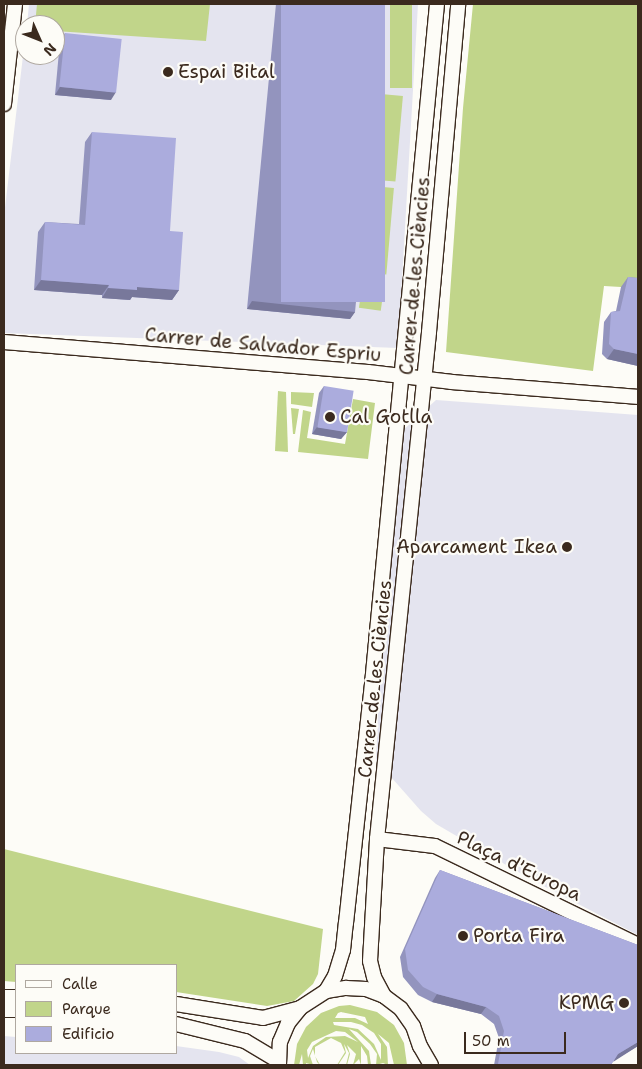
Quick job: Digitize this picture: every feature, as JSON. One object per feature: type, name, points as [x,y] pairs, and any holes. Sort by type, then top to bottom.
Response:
[{"type":"street","points":[[4,104],[15,4]]},
{"type":"street","name":"Carrer de les Ciències","points":[[326,991],[335,976],[343,950],[402,376],[437,4]]},
{"type":"street","name":"Carrer de les Ciències","points":[[384,996],[374,977],[370,961],[378,839],[424,379],[458,4]]},
{"type":"street","name":"Carrer de Salvador Espriu","points":[[4,342],[638,397]]},
{"type":"street","name":"Plaça d'Europa","points":[[378,839],[435,846],[638,945]]},
{"type":"street","points":[[178,1004],[263,1018],[300,1008],[326,991],[346,988],[366,989],[384,996],[401,1009],[413,1026],[420,1046],[431,1065]]},
{"type":"street","points":[[178,1024],[245,1041],[278,1063],[284,1032],[300,1008]]},
{"type":"street","points":[[420,1046],[420,1065]]},
{"type":"shaded area","points":[[29,4],[418,4],[398,348],[4,333],[4,216],[22,65],[65,65],[65,15],[28,15]]},
{"type":"shaded area","points":[[436,400],[638,415],[638,935],[532,880],[436,824],[421,811],[376,760],[382,628],[401,432]]},
{"type":"shaded area","points":[[4,1036],[15,1037],[15,1054],[178,1054],[178,1046],[239,1057],[250,1065],[4,1065]]},
{"type":"green space","points":[[37,4],[210,4],[206,41],[65,32],[65,15],[36,15]]},
{"type":"green space","points":[[390,4],[412,4],[412,88],[390,88]]},
{"type":"green space","points":[[473,4],[638,4],[638,288],[604,286],[593,371],[446,352],[463,108]]},
{"type":"green space","points":[[381,94],[403,96],[395,182],[374,180]]},
{"type":"green space","points":[[372,186],[394,188],[386,275],[364,273]]},
{"type":"green space","points":[[363,279],[385,282],[381,311],[359,308]]},
{"type":"green space","points":[[278,391],[286,392],[288,452],[275,451]]},
{"type":"green space","points":[[291,392],[314,393],[312,407],[291,404]]},
{"type":"green space","points":[[353,399],[375,403],[368,459],[298,452],[303,410],[311,412],[307,438],[345,444]]},
{"type":"green space","points":[[291,408],[299,409],[295,434],[293,434]]},
{"type":"green space","points":[[4,849],[323,929],[318,974],[313,984],[294,1001],[267,1006],[178,992],[178,964],[15,964],[15,982],[4,981]]},
{"type":"green space","points":[[350,1005],[377,1012],[394,1025],[404,1043],[407,1065],[394,1065],[389,1043],[378,1034],[387,1047],[388,1065],[383,1063],[376,1065],[377,1054],[370,1044],[357,1032],[349,1029],[369,1051],[371,1065],[368,1065],[367,1056],[361,1046],[361,1065],[359,1059],[353,1065],[356,1054],[347,1045],[350,1054],[346,1065],[349,1053],[344,1044],[346,1053],[337,1065],[345,1052],[341,1043],[331,1038],[315,1047],[315,1056],[313,1049],[310,1056],[313,1065],[306,1063],[306,1065],[303,1065],[302,1054],[299,1065],[294,1065],[297,1044],[306,1027],[321,1013],[339,1006]],"holes":[[[341,1012],[365,1017],[368,1024],[355,1018],[335,1018]],[[333,1022],[351,1022],[362,1025],[374,1033],[381,1044],[381,1060],[374,1044],[358,1029],[334,1025]],[[336,1031],[345,1032],[358,1042],[345,1036],[326,1037],[313,1046],[308,1058],[307,1050],[312,1042]]]},
{"type":"building","points":[[281,4],[385,4],[385,302],[281,302]]},
{"type":"building","points":[[65,33],[122,39],[116,93],[59,87],[62,65],[65,65]]},
{"type":"building","points":[[92,132],[176,138],[170,231],[183,232],[179,290],[137,287],[137,290],[108,288],[109,285],[41,280],[45,222],[85,225]]},
{"type":"building","points":[[628,277],[638,278],[638,354],[614,349],[609,344],[611,312],[620,311]]},
{"type":"building","name":"Cal Gotlla","points":[[324,386],[354,391],[347,432],[317,427]]},
{"type":"building","points":[[440,870],[638,945],[638,1042],[618,1054],[611,1065],[498,1065],[504,1031],[499,1016],[486,1007],[437,994],[423,987],[408,970],[405,949]]},
{"type":"place","name":"Espai Bital","points":[[168,72]]},
{"type":"place","name":"Cal Gotlla","points":[[330,417]]},
{"type":"place","name":"Aparcament Ikea","points":[[567,547]]},
{"type":"place","name":"Porta Fira","points":[[463,936]]},
{"type":"place","name":"KPMG","points":[[624,1003]]}]
